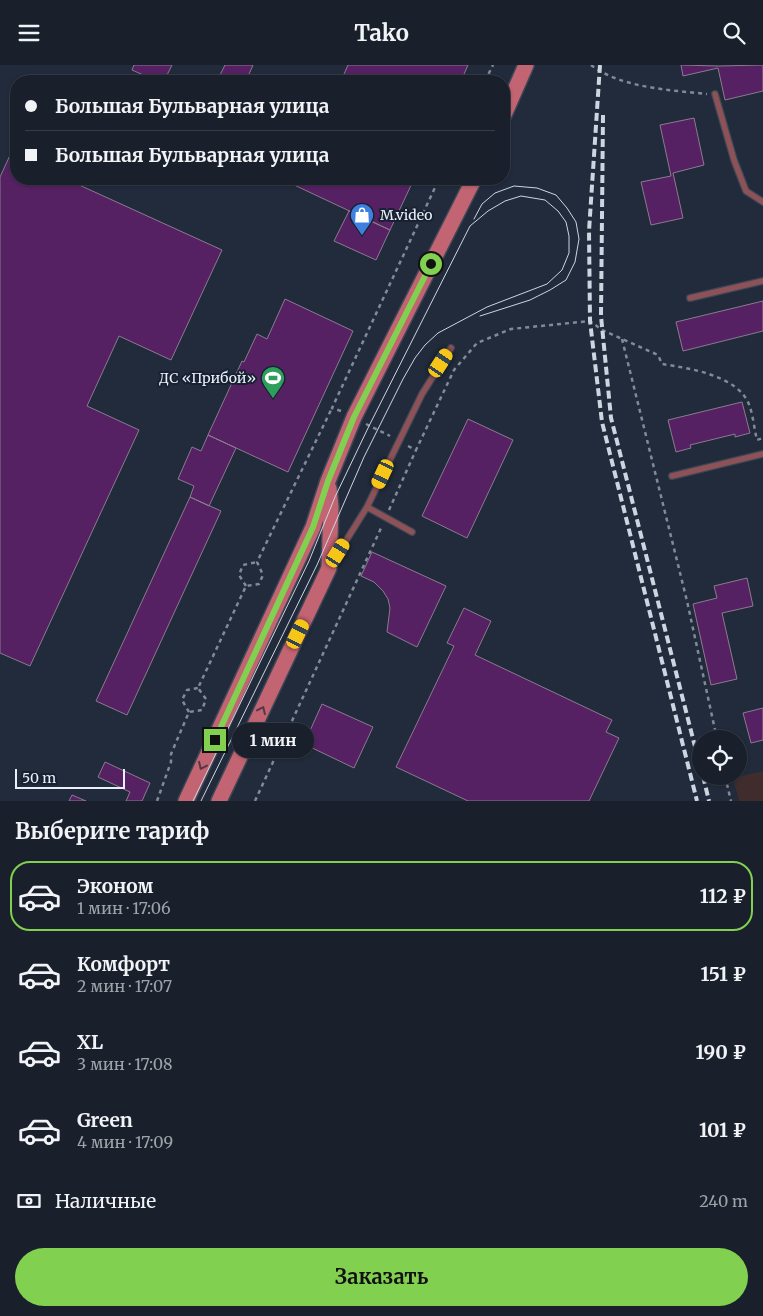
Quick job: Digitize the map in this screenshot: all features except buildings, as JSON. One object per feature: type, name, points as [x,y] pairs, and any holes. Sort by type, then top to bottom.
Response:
[{"type":"main road","points":[[510,101],[526,65]]},
{"type":"main road","points":[[186,801],[309,536],[328,481],[354,417],[471,185]]},
{"type":"main road","points":[[219,801],[329,568],[331,507],[328,481]]},
{"type":"lane","points":[[716,94],[734,160],[746,191],[763,202]]},
{"type":"lane","points":[[690,298],[763,281]]},
{"type":"lane","points":[[329,568],[367,507],[422,393],[451,348]]},
{"type":"lane","points":[[672,476],[763,454]]},
{"type":"lane","points":[[367,507],[412,532]]},
{"type":"path","points":[[591,65],[604,74],[628,81],[665,89],[716,94]]},
{"type":"path","points":[[257,562],[332,408],[436,185]]},
{"type":"path","points":[[388,511],[454,370],[477,343],[511,329],[590,321],[602,330],[658,355],[662,364],[692,368],[730,381],[748,402],[757,440],[763,438]]},
{"type":"path","points":[[622,338],[687,601],[715,730]]},
{"type":"path","points":[[332,408],[354,417],[416,450]]},
{"type":"path","points":[[255,801],[384,520]]},
{"type":"path","points":[[246,586],[259,584],[263,575],[257,562]]},
{"type":"path","points":[[246,586],[239,575],[243,565],[257,562]]},
{"type":"path","points":[[189,712],[182,700],[187,691],[198,688],[246,586]]},
{"type":"path","points":[[189,712],[202,710],[206,699],[198,688]]},
{"type":"path","points":[[157,801],[171,762],[171,754],[189,712]]},
{"type":"path","points":[[727,785],[731,801]]},
{"type":"shaded area","points":[[763,771],[763,801],[739,801],[735,785],[747,785],[747,775]]},
{"type":"tram line","points":[[474,219],[482,204],[495,193],[514,186],[537,188],[556,195],[567,208],[576,222],[579,239],[575,262],[566,280],[530,300],[480,316]]},
{"type":"tram line","points":[[193,801],[309,561],[335,497],[369,426],[470,226],[488,211],[505,201],[521,196],[545,200],[558,211],[566,222],[569,236],[569,253],[562,270],[547,284],[487,307],[438,333],[415,358],[364,457],[317,565],[201,801]]},
{"type":"railway","points":[[600,65],[589,231],[590,321],[602,422],[697,801]]},
{"type":"railway","points":[[603,115],[601,316],[611,418],[692,735]]},
{"type":"railway","points":[[705,785],[709,801]]},
{"type":"place","name":"M.video","points":[[362,236]]},
{"type":"place","name":"ДC «Прибой»","points":[[273,399]]},
{"type":"route","points":[[215,740],[313,527],[328,481],[354,417],[431,264]]}]
